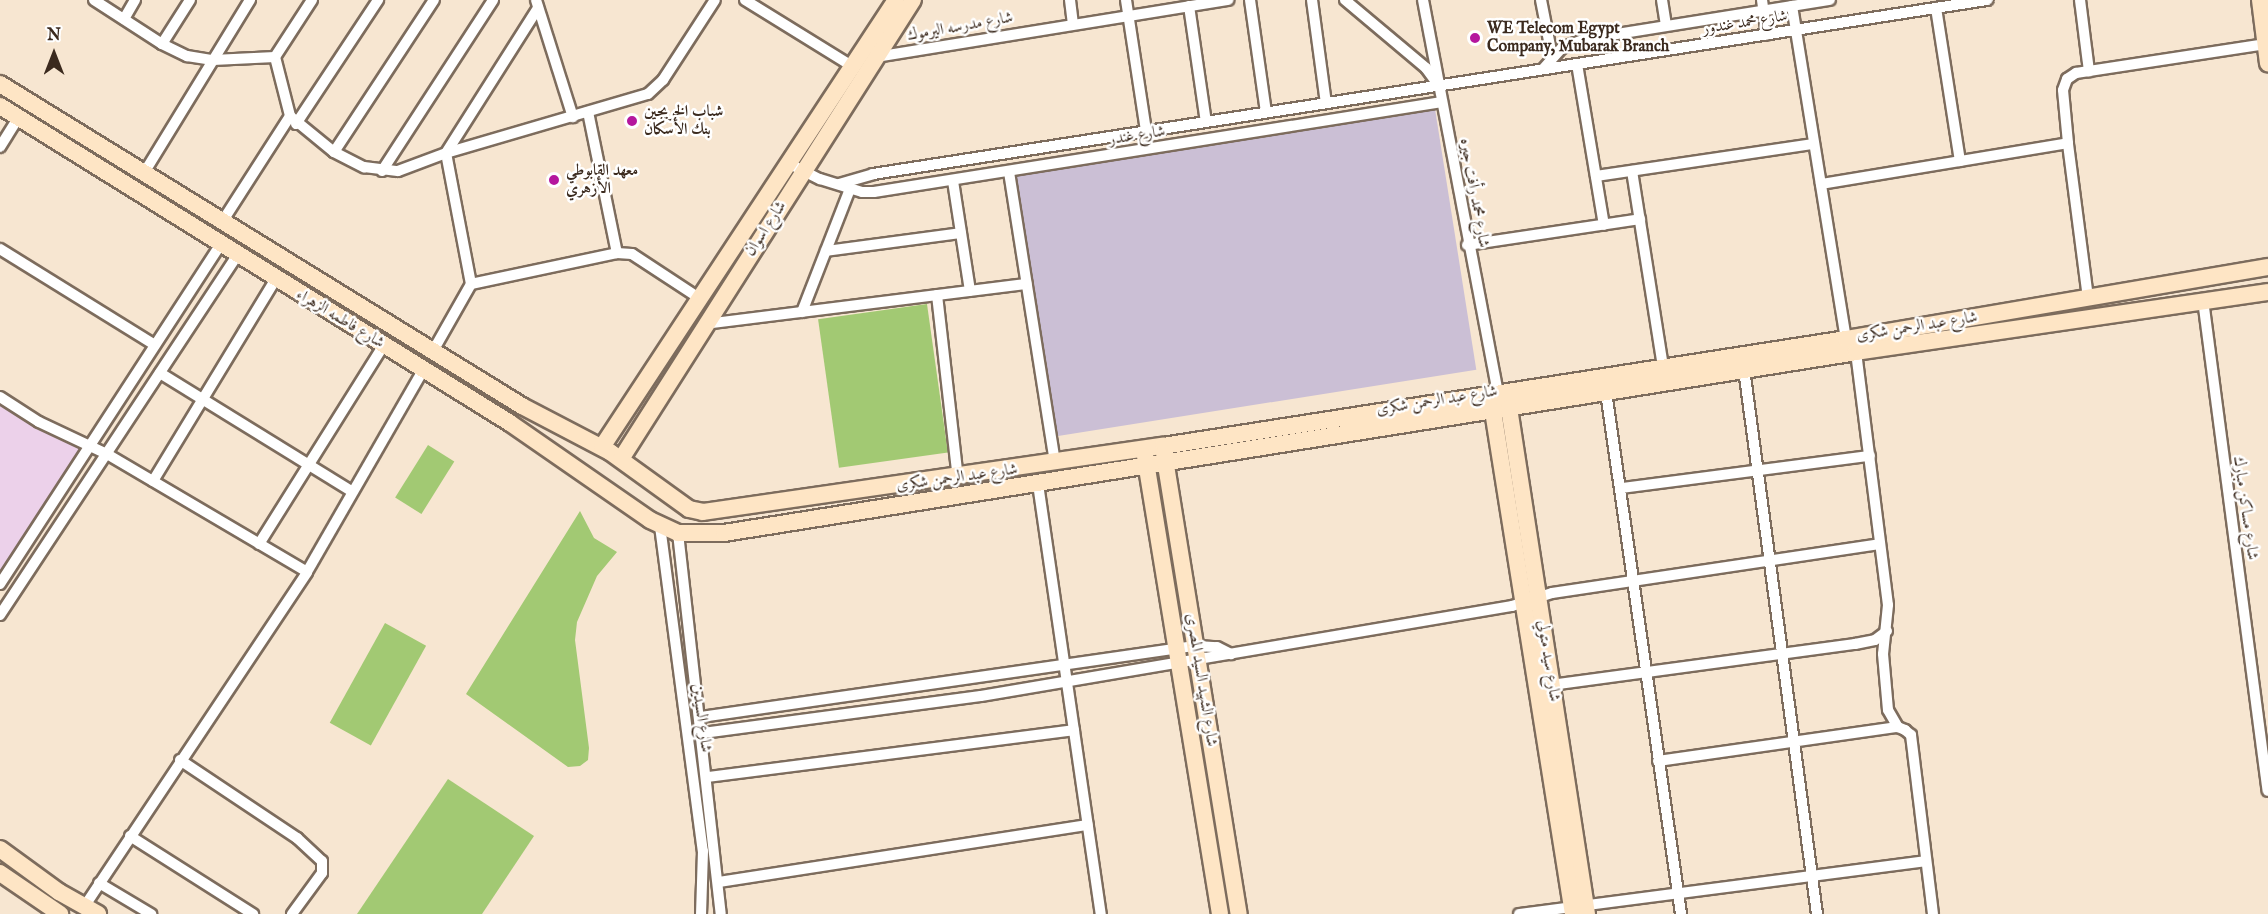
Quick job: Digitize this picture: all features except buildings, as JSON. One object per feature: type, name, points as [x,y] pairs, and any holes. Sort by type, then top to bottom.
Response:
[{"type":"street","points":[[94,0],[162,44],[187,56],[213,60],[275,57]]},
{"type":"street","points":[[124,19],[135,0]]},
{"type":"street","points":[[162,44],[190,0]]},
{"type":"street","points":[[144,173],[250,0]]},
{"type":"street","points":[[312,0],[275,57],[293,120],[334,152],[382,171],[412,168],[446,153],[638,98],[656,88],[715,0]]},
{"type":"street","points":[[222,222],[378,0]]},
{"type":"street","points":[[334,152],[434,0]]},
{"type":"street","points":[[382,171],[493,0]]},
{"type":"street","points":[[745,0],[852,66]]},
{"type":"street","name":"شارع اسوان","points":[[621,459],[705,324],[852,66],[896,0]]},
{"type":"street","name":"شارع اسوان","points":[[602,447],[699,298],[875,57],[913,0]]},
{"type":"street","points":[[1070,0],[1073,23]]},
{"type":"street","points":[[1126,0],[1146,131]]},
{"type":"street","name":"شارع مدرسه اليرموك","points":[[875,57],[1182,4],[1228,0]]},
{"type":"street","points":[[1250,0],[1266,112]]},
{"type":"street","points":[[1312,0],[1326,103]]},
{"type":"street","points":[[1345,0],[1426,68],[1438,85]]},
{"type":"street","name":"شارع محمد رأفت جيره","points":[[1423,0],[1467,245],[1498,392]]},
{"type":"street","points":[[1541,0],[1552,56]]},
{"type":"street","points":[[1662,0],[1666,26]]},
{"type":"street","name":"شارع محمد غندور","points":[[1543,69],[1552,56],[1574,42],[1666,26],[1762,5],[1792,6],[1830,0]]},
{"type":"street","name":"شارع محمد غندور","points":[[1438,85],[1987,0]]},
{"type":"street","points":[[2080,0],[2089,71]]},
{"type":"street","points":[[2260,0],[2268,63]]},
{"type":"street","points":[[537,4],[573,117]]},
{"type":"street","points":[[433,351],[471,284],[446,153],[537,4]]},
{"type":"street","points":[[1182,4],[1206,122]]},
{"type":"street","points":[[1762,5],[1767,35]]},
{"type":"street","points":[[1792,6],[1869,456],[1888,605],[1883,654],[1888,710],[1898,727],[1911,735],[1933,914]]},
{"type":"street","points":[[1936,8],[1960,161]]},
{"type":"street","points":[[2088,298],[2068,143],[2063,90],[2067,79],[2076,73],[2266,44]]},
{"type":"street","points":[[1577,64],[1604,225]]},
{"type":"street","name":"شارع فاطمه الزهراء","points":[[0,84],[522,406],[621,459]]},
{"type":"street","name":"شارع غندر","points":[[839,184],[873,174],[1438,85]]},
{"type":"street","name":"شارع غندر","points":[[795,167],[850,189],[874,192],[1442,102]]},
{"type":"street","name":"شارع فاطمه الزهراء","points":[[0,106],[275,280],[510,423],[660,526],[678,533]]},
{"type":"street","points":[[588,112],[617,253]]},
{"type":"street","points":[[0,147],[18,118]]},
{"type":"street","points":[[1821,184],[2068,143]]},
{"type":"street","points":[[1596,176],[1814,144]]},
{"type":"street","points":[[108,174],[119,158]]},
{"type":"street","points":[[1632,171],[1663,367]]},
{"type":"street","points":[[1009,172],[1055,463]]},
{"type":"street","points":[[952,181],[970,291]]},
{"type":"street","points":[[802,312],[850,189]]},
{"type":"street","points":[[1467,245],[1640,219]]},
{"type":"street","points":[[826,250],[961,233]]},
{"type":"street","points":[[0,584],[220,245]]},
{"type":"street","points":[[0,249],[155,345]]},
{"type":"street","points":[[471,284],[617,253],[633,254],[699,298]]},
{"type":"street","points":[[0,615],[237,255]]},
{"type":"street","name":"شارع عبد الرحمن شكرى","points":[[678,533],[714,533],[1002,490],[1744,369],[2022,310],[2268,267]]},
{"type":"street","points":[[153,481],[275,280]]},
{"type":"street","points":[[705,324],[1027,284]]},
{"type":"street","name":"شارع عبد الرحمن شكرى","points":[[621,459],[689,509],[716,513],[999,472],[1663,367],[2028,327],[2268,292]]},
{"type":"street","points":[[937,295],[958,478]]},
{"type":"street","name":"شارع مساكن مبارك","points":[[2203,300],[2268,791]]},
{"type":"street","points":[[2054,305],[2052,316],[2056,322]]},
{"type":"street","points":[[2022,310],[2030,319],[2028,327]]},
{"type":"street","points":[[259,544],[384,345]]},
{"type":"street","points":[[1744,369],[1768,562],[1796,742],[1817,914]]},
{"type":"street","points":[[0,849],[91,910],[99,883],[307,572],[351,491],[423,370]]},
{"type":"street","points":[[160,373],[351,491]]},
{"type":"street","points":[[473,401],[484,392],[482,381]]},
{"type":"street","points":[[1606,392],[1622,488],[1681,914]]},
{"type":"street","points":[[0,397],[90,447],[107,454],[307,572]]},
{"type":"street","points":[[510,423],[513,411],[522,406]]},
{"type":"street","name":"شارع سيد متولي","points":[[1501,409],[1579,910]]},
{"type":"street","points":[[1289,425],[1292,444]]},
{"type":"street","name":"شارع الشهيد السيد المصرى","points":[[1163,446],[1239,914]]},
{"type":"street","name":"شارع الشهيد السيد المصرى","points":[[1144,449],[1220,914]]},
{"type":"street","points":[[1622,488],[1869,456]]},
{"type":"street","points":[[999,472],[1002,490]]},
{"type":"street","points":[[1038,484],[1101,914]]},
{"type":"street","points":[[806,500],[803,512],[811,519]]},
{"type":"street","points":[[760,507],[778,514],[777,524]]},
{"type":"street","name":"شارع السيدين","points":[[660,526],[703,851],[701,914]]},
{"type":"street","name":"شارع السيدين","points":[[678,533],[708,777],[721,914]]},
{"type":"street","points":[[703,733],[1067,681],[1196,653],[1231,654],[1634,581],[1879,544]]},
{"type":"street","name":"شارع سيد متولي","points":[[1531,600],[1551,685],[1579,910]]},
{"type":"street","points":[[1551,685],[1875,640],[1887,631]]},
{"type":"street","points":[[701,717],[1064,665],[1179,656]]},
{"type":"street","points":[[1658,761],[1898,727]]},
{"type":"street","points":[[708,777],[1074,730]]},
{"type":"street","points":[[180,760],[297,838],[322,861],[322,873],[292,914]]},
{"type":"street","points":[[719,882],[1088,825]]},
{"type":"street","points":[[130,836],[253,914]]},
{"type":"street","points":[[1519,914],[1579,910],[1678,893],[1926,861]]},
{"type":"street","points":[[0,873],[60,914]]},
{"type":"street","points":[[99,883],[151,914]]},
{"type":"shaded area","points":[[1435,109],[1476,370],[1057,436],[1015,175]]},
{"type":"shaded area","points":[[0,398],[85,452],[0,581]]},
{"type":"green space","points":[[927,304],[948,453],[839,468],[818,319]]},
{"type":"green space","points":[[428,445],[454,461],[421,514],[395,498]]},
{"type":"green space","points":[[580,511],[594,538],[617,552],[597,576],[577,622],[575,640],[589,748],[588,760],[580,766],[568,767],[466,694]]},
{"type":"green space","points":[[385,623],[426,646],[371,745],[330,723]]},
{"type":"green space","points":[[448,779],[534,836],[482,914],[357,914]]},
{"type":"place","name":"WE Telecom Egypt Company, Mubarak Branch","points":[[1475,38]]},
{"type":"place","name":"شباب الخريجين بنك الأسكان","points":[[632,121]]},
{"type":"place","name":"معهد القابوطي الأزهري","points":[[554,180]]}]
